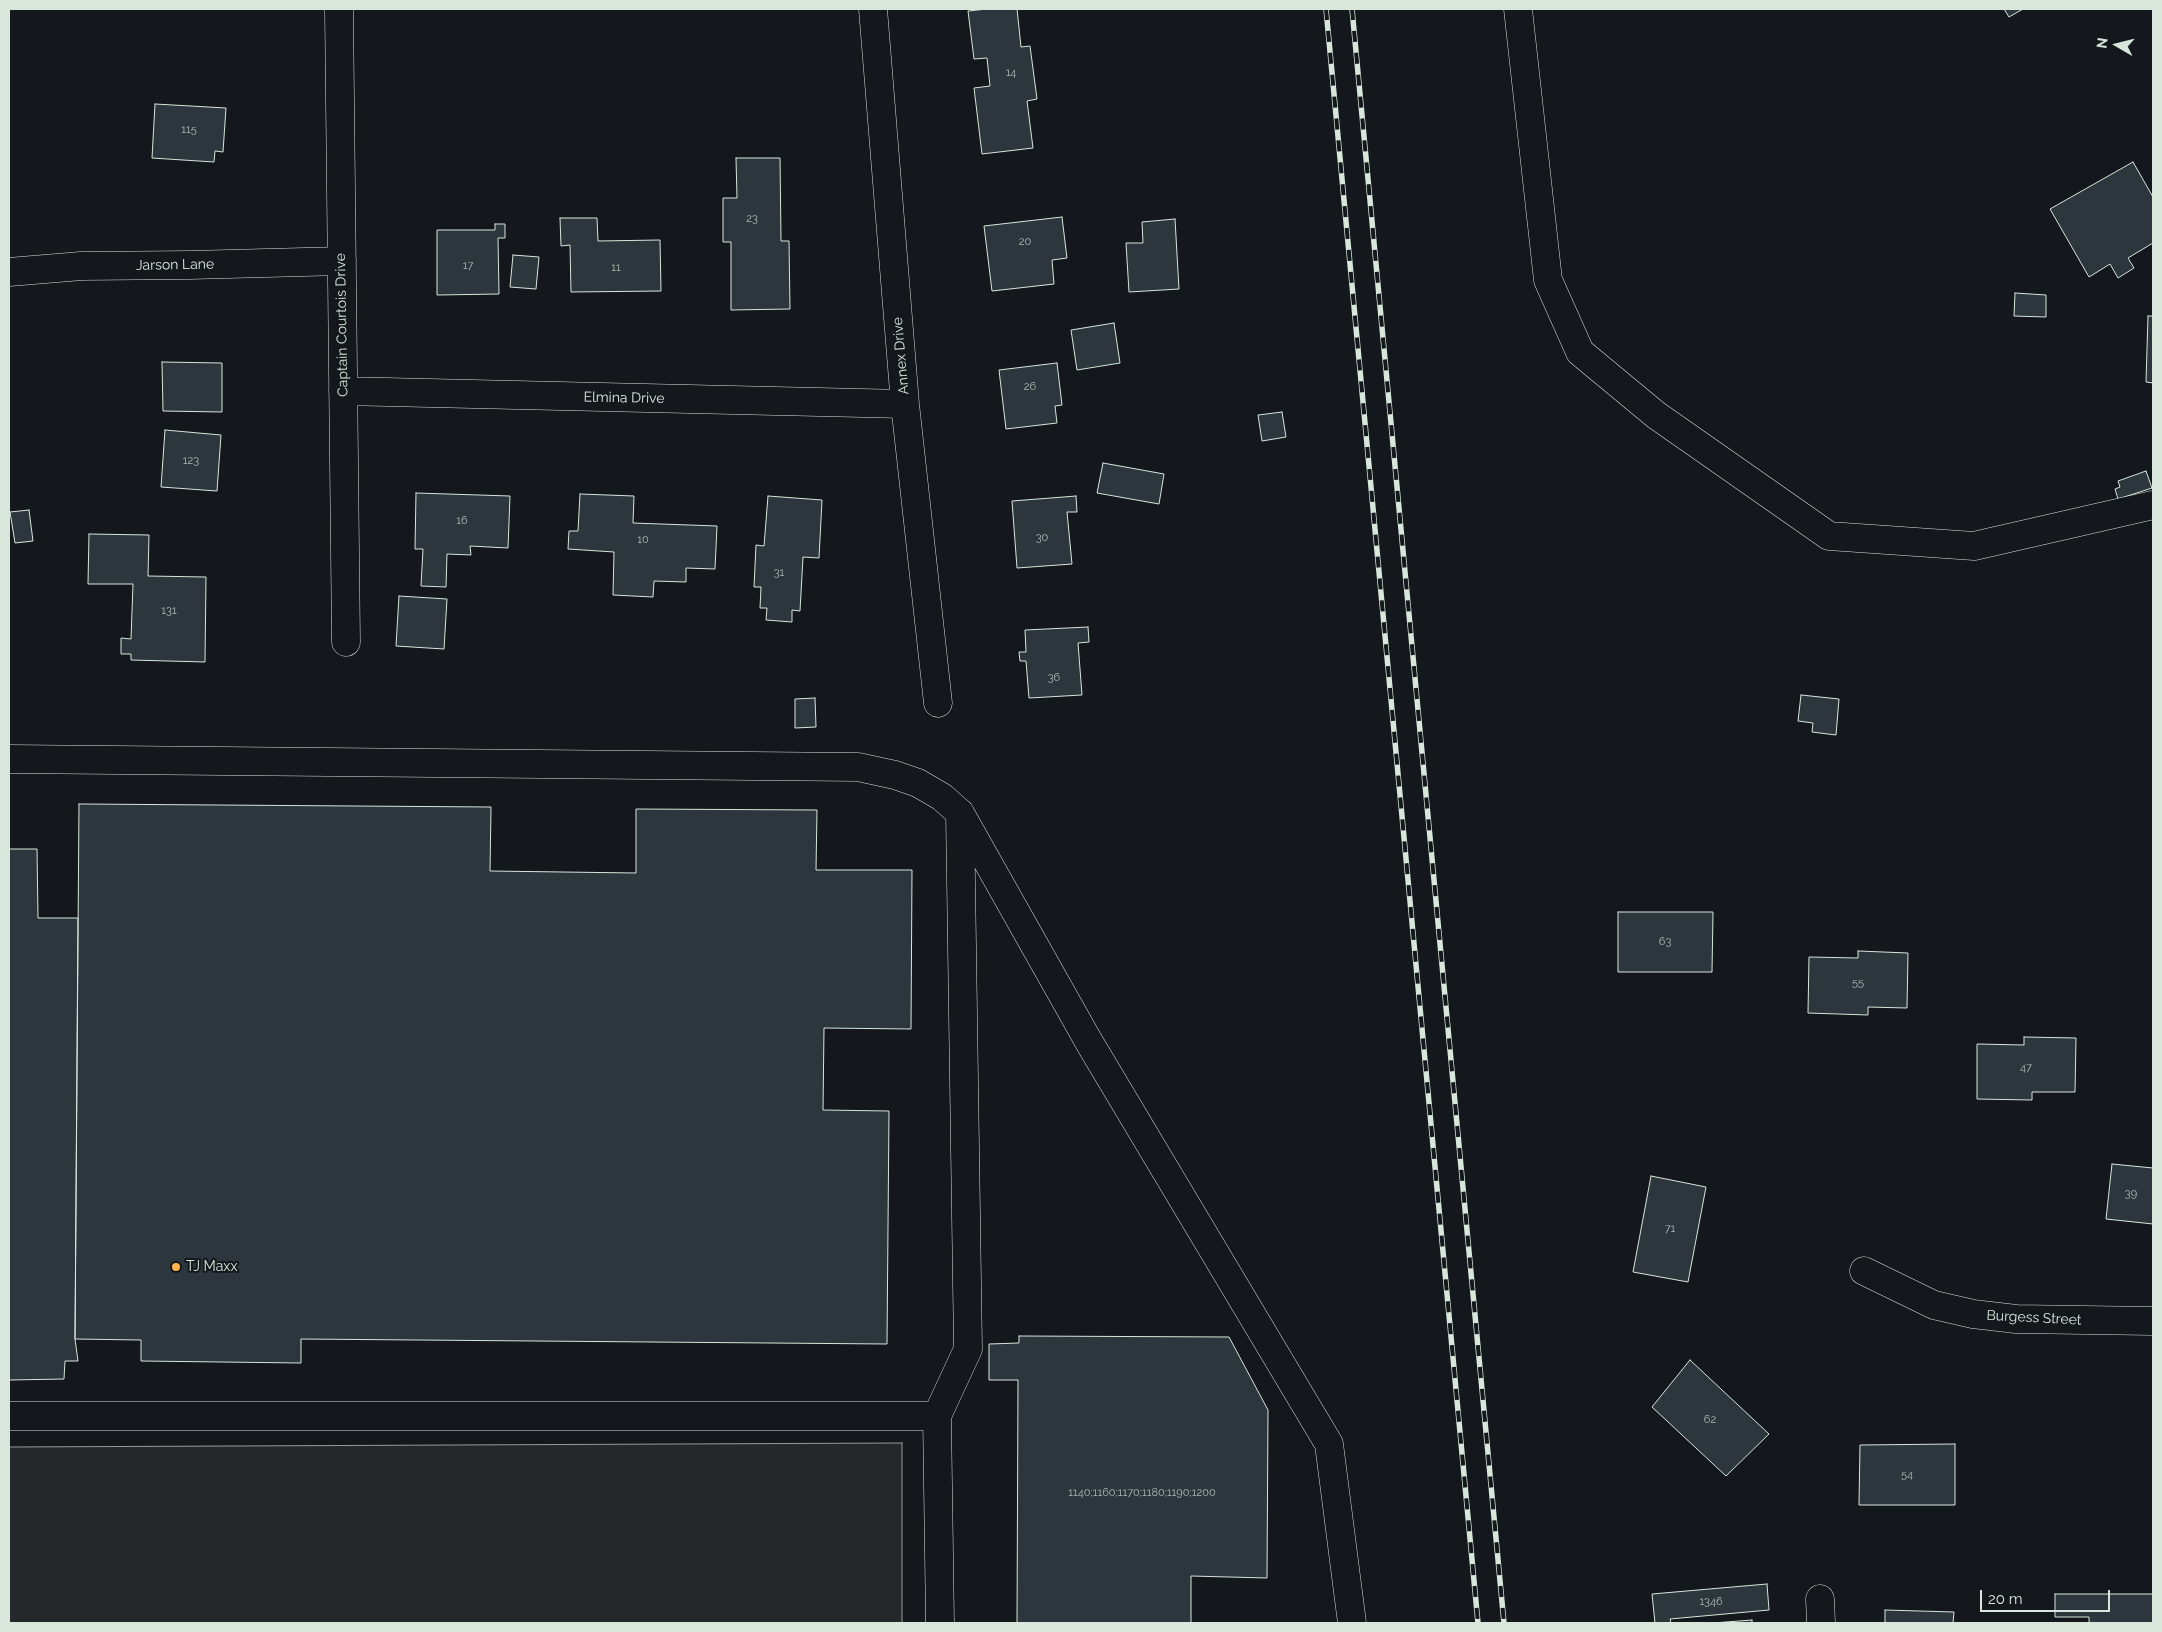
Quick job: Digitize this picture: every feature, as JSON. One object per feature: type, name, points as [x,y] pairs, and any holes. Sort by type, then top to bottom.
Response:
[{"type":"street","name":"Captain Courtois Drive","points":[[338,9],[346,642]]},
{"type":"street","name":"Annex Drive","points":[[873,9],[905,404],[938,703]]},
{"type":"street","points":[[1518,9],[1548,280],[1580,352],[1656,415],[1829,536],[1974,546],[2153,505]]},
{"type":"street","name":"Jarson Lane","points":[[9,272],[81,266],[342,261]]},
{"type":"street","name":"Elmina Drive","points":[[343,391],[905,404]]},
{"type":"street","points":[[9,758],[858,767],[895,775],[918,783],[942,797],[960,813],[1089,1042],[1329,1444],[1352,1623]]},
{"type":"street","points":[[940,1623],[937,1416],[968,1349],[960,813]]},
{"type":"street","name":"Burgess Street","points":[[1864,1271],[1934,1305],[1973,1314],[2016,1319],[2153,1321]]},
{"type":"street","points":[[9,1416],[937,1416]]},
{"type":"shaded area","points":[[902,1443],[902,1623],[9,1623],[9,1447]]},
{"type":"building","points":[[1017,9],[1021,47],[1030,46],[1037,99],[1027,101],[1033,148],[982,154],[974,88],[990,86],[987,58],[974,59],[968,11]]},
{"type":"building","points":[[2004,9],[2023,9],[2009,17]]},
{"type":"building","points":[[155,104],[226,108],[223,152],[215,151],[214,162],[152,158]]},
{"type":"building","points":[[736,158],[780,158],[781,241],[789,241],[790,309],[731,310],[731,242],[723,242],[723,198],[737,198]]},
{"type":"building","points":[[2133,162],[2153,197],[2153,243],[2128,258],[2134,268],[2118,278],[2110,264],[2089,277],[2050,209]]},
{"type":"building","points":[[1062,217],[1067,258],[1052,260],[1054,284],[992,291],[984,226]]},
{"type":"building","points":[[560,218],[597,218],[598,241],[660,240],[661,291],[571,292],[570,245],[561,246]]},
{"type":"building","points":[[1175,219],[1179,289],[1129,292],[1126,243],[1143,243],[1142,222]]},
{"type":"building","points":[[495,224],[505,224],[505,238],[498,238],[499,294],[437,295],[437,230],[495,230]]},
{"type":"building","points":[[513,255],[539,257],[536,289],[510,287]]},
{"type":"building","points":[[2015,293],[2046,295],[2046,317],[2014,316]]},
{"type":"building","points":[[2148,316],[2153,316],[2153,383],[2146,382]]},
{"type":"building","points":[[1114,323],[1120,363],[1077,370],[1071,330]]},
{"type":"building","points":[[162,362],[222,363],[222,412],[163,411]]},
{"type":"building","points":[[1057,363],[1062,405],[1055,406],[1057,423],[1006,429],[999,370]]},
{"type":"building","points":[[1282,412],[1286,437],[1262,441],[1258,415]]},
{"type":"building","points":[[165,430],[221,435],[217,491],[161,487]]},
{"type":"building","points":[[1103,463],[1164,474],[1159,504],[1097,493]]},
{"type":"building","points":[[2146,471],[2152,488],[2118,499],[2115,489],[2120,487],[2118,481]]},
{"type":"building","points":[[416,493],[510,496],[508,548],[470,546],[471,555],[447,554],[446,587],[421,586],[423,549],[415,549]]},
{"type":"building","points":[[580,494],[634,496],[633,523],[717,526],[715,569],[686,568],[686,582],[654,581],[653,597],[613,595],[614,552],[568,549],[569,531],[578,531]]},
{"type":"building","points":[[768,496],[822,500],[819,558],[803,557],[800,611],[792,610],[792,622],[766,620],[767,608],[760,608],[761,587],[754,587],[756,545],[764,546]]},
{"type":"building","points":[[1076,496],[1077,512],[1067,512],[1072,564],[1017,568],[1012,501]]},
{"type":"building","points":[[29,510],[33,541],[15,543],[10,512]]},
{"type":"building","points":[[89,534],[149,535],[148,576],[206,577],[205,662],[131,660],[131,654],[121,654],[121,638],[131,639],[133,584],[88,584]]},
{"type":"building","points":[[399,596],[447,599],[444,649],[396,646]]},
{"type":"building","points":[[1088,627],[1089,642],[1078,643],[1082,695],[1029,698],[1026,661],[1020,661],[1019,652],[1026,652],[1025,630]]},
{"type":"building","points":[[1801,695],[1839,699],[1836,735],[1812,732],[1813,723],[1798,721]]},
{"type":"building","points":[[815,698],[816,727],[795,728],[795,699]]},
{"type":"building","points":[[79,804],[491,807],[490,871],[636,873],[636,809],[817,810],[816,870],[912,870],[911,1029],[824,1028],[823,1110],[889,1111],[887,1344],[301,1339],[301,1363],[141,1361],[141,1340],[75,1339]]},
{"type":"building","points":[[9,849],[37,849],[38,918],[78,918],[75,1339],[78,1361],[65,1361],[64,1379],[9,1380]]},
{"type":"building","points":[[1618,912],[1713,912],[1712,972],[1618,972]]},
{"type":"building","points":[[1858,951],[1908,953],[1907,1008],[1868,1007],[1868,1015],[1808,1013],[1809,957],[1858,958]]},
{"type":"building","points":[[2024,1037],[2076,1038],[2075,1092],[2032,1092],[2032,1100],[1977,1099],[1977,1044],[2024,1045]]},
{"type":"building","points":[[2112,1164],[2153,1168],[2153,1224],[2106,1219]]},
{"type":"building","points":[[1651,1176],[1706,1187],[1688,1282],[1633,1272]]},
{"type":"building","points":[[1019,1336],[1229,1337],[1268,1410],[1267,1578],[1191,1576],[1191,1623],[1017,1623],[1018,1380],[989,1380],[989,1344],[1019,1343]]},
{"type":"building","points":[[1690,1360],[1769,1434],[1726,1476],[1652,1407]]},
{"type":"building","points":[[1955,1444],[1955,1505],[1859,1505],[1860,1445]]},
{"type":"building","points":[[1767,1584],[1769,1610],[1670,1619],[1671,1623],[1655,1623],[1652,1594]]},
{"type":"building","points":[[2055,1594],[2153,1594],[2153,1623],[2089,1623],[2089,1617],[2055,1617]]},
{"type":"building","points":[[1885,1610],[1954,1612],[1953,1623],[1885,1623]]},
{"type":"building","points":[[1752,1620],[1752,1623],[1713,1623]]},
{"type":"railway","points":[[1326,9],[1478,1623]]},
{"type":"railway","points":[[1352,9],[1504,1623]]},
{"type":"place","name":"TJ Maxx","points":[[176,1267]]}]
